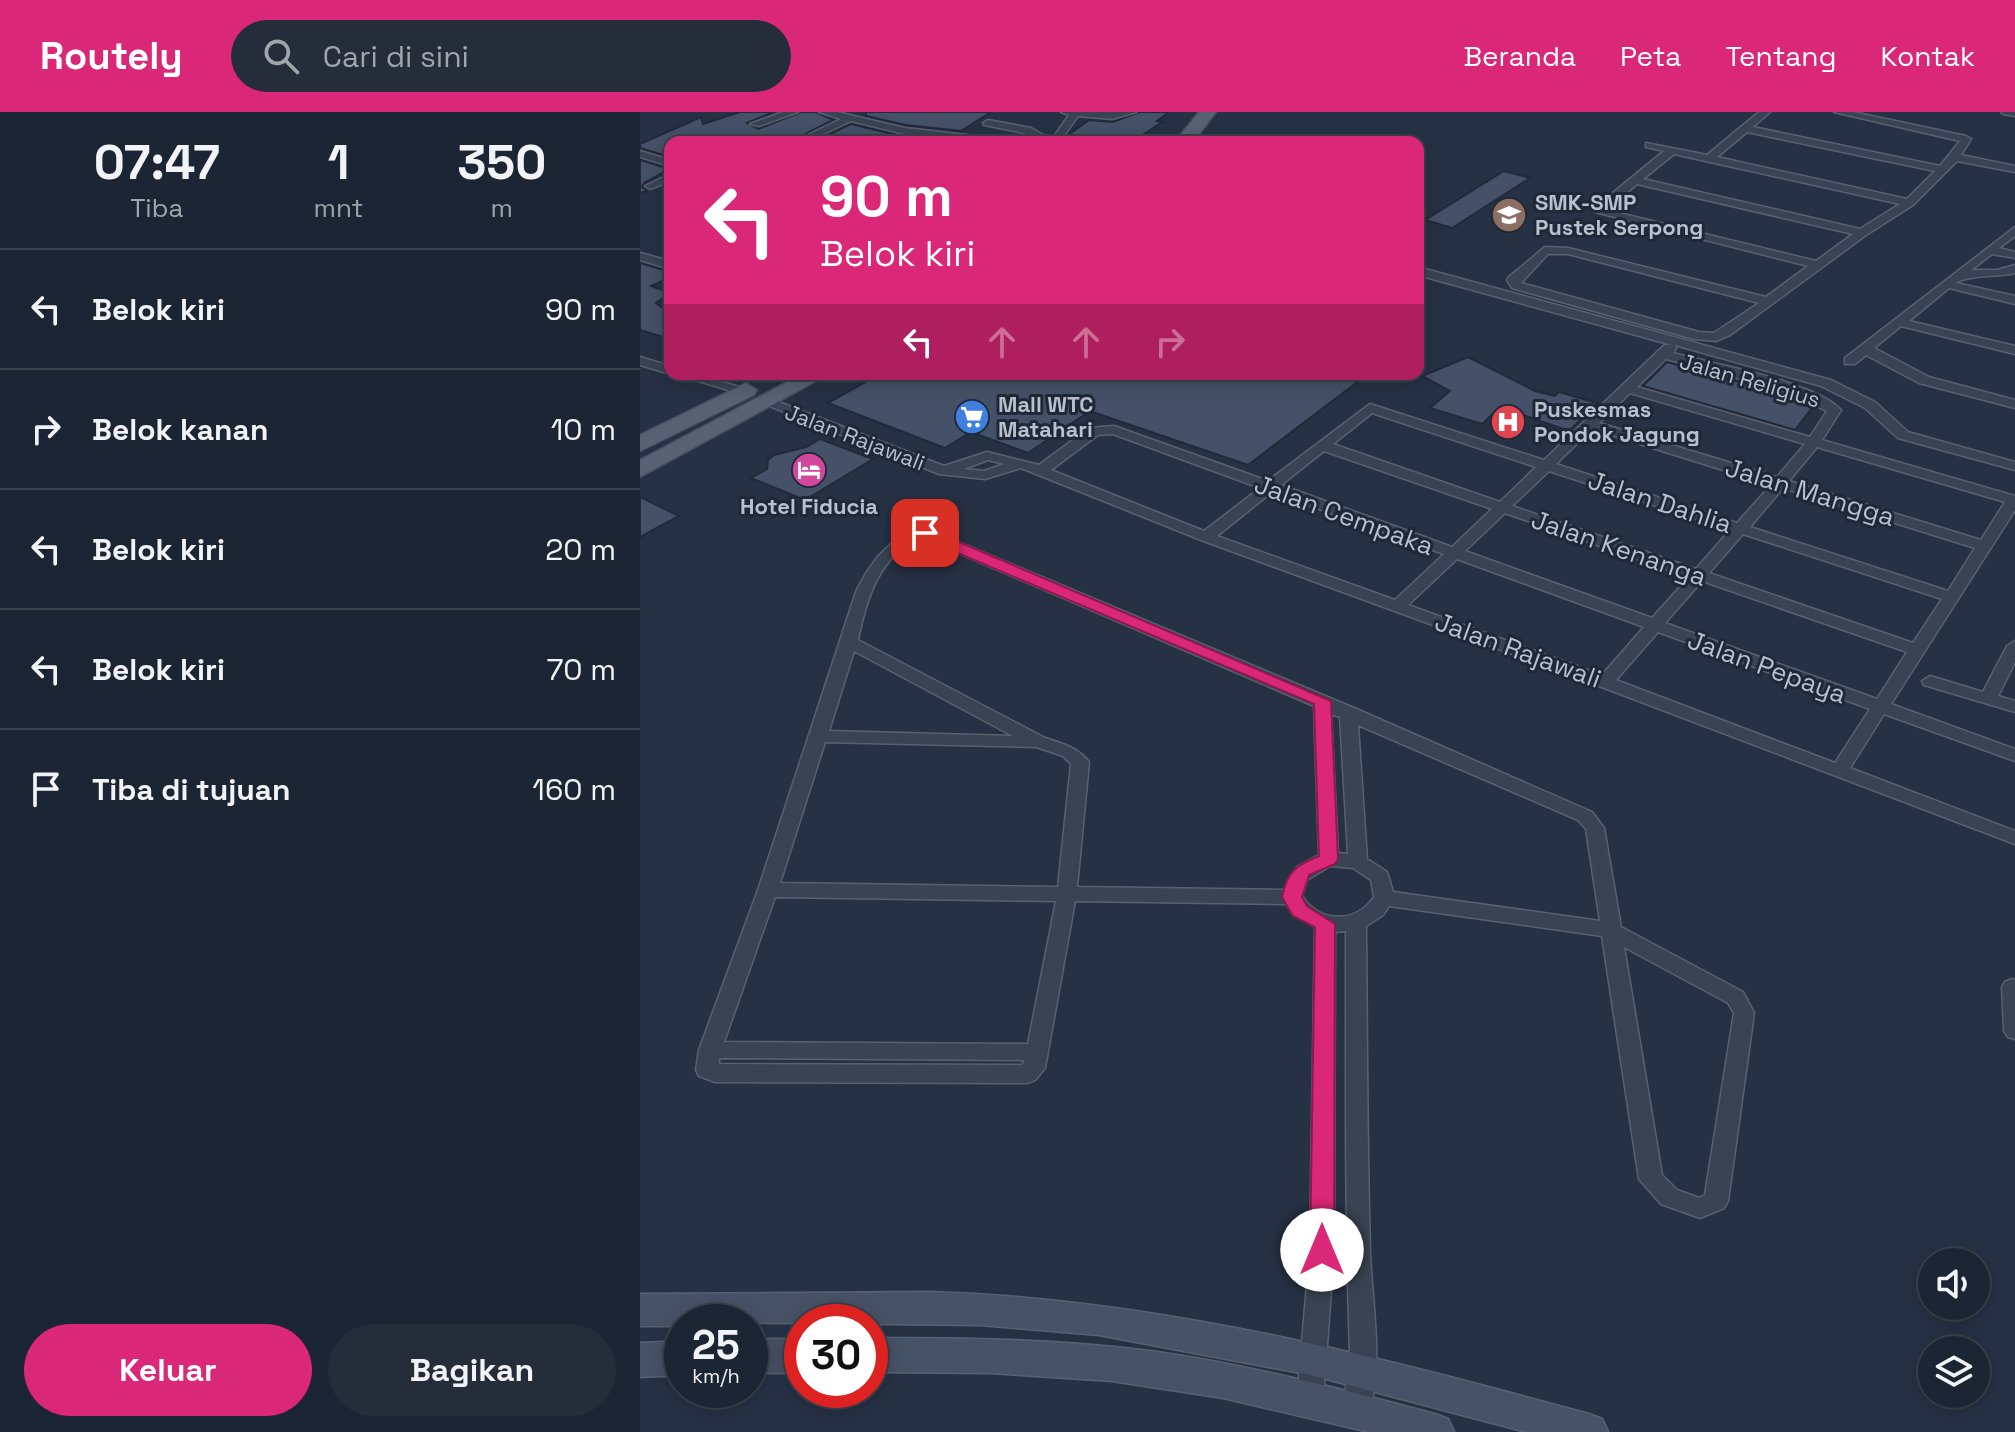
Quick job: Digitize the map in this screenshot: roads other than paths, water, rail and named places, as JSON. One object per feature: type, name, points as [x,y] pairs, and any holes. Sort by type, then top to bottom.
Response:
[{"type":"main road","points":[[1193,136],[1216,121]]},
{"type":"main road","points":[[640,444],[765,380]]},
{"type":"main road","points":[[640,470],[807,380]]},
{"type":"street","points":[[755,124],[793,112]]},
{"type":"street","points":[[824,112],[847,120],[951,136]]},
{"type":"street","points":[[1066,112],[1112,116],[1131,112]]},
{"type":"street","points":[[1708,159],[1765,112]]},
{"type":"street","points":[[1767,301],[1554,249],[1545,250],[1513,280],[1516,285],[1707,337],[1726,332],[1862,233],[1909,203],[1955,157],[1965,138],[1874,115],[1839,112]]},
{"type":"street","points":[[2006,112],[2015,113]]},
{"type":"street","points":[[1059,136],[1075,113]]},
{"type":"street","points":[[811,136],[847,120]]},
{"type":"street","points":[[988,123],[1037,133],[1039,136]]},
{"type":"street","points":[[1744,128],[1941,169]]},
{"type":"street","points":[[920,136],[926,133]]},
{"type":"street","points":[[1650,145],[1909,203]]},
{"type":"street","points":[[1671,151],[1633,180],[1601,208],[1601,212],[1817,265]]},
{"type":"street","points":[[640,154],[664,161]]},
{"type":"street","points":[[1955,157],[2015,169]]},
{"type":"street","points":[[650,186],[664,180]]},
{"type":"street","points":[[1633,180],[1862,233]]},
{"type":"street","points":[[1850,361],[2015,230]]},
{"type":"street","points":[[1990,250],[2015,255]]},
{"type":"street","points":[[640,256],[664,263]]},
{"type":"street","points":[[1960,274],[1997,274],[2015,269]]},
{"type":"street","points":[[1424,273],[1826,383],[1870,405],[1903,435],[2015,466]]},
{"type":"street","points":[[1947,284],[2015,300]]},
{"type":"street","points":[[1899,322],[2015,350]]},
{"type":"street","points":[[1398,606],[1675,343]]},
{"type":"street","points":[[1865,349],[1924,380],[2015,404]]},
{"type":"street","name":"Jalan Religius","points":[[1663,354],[1825,400],[1834,410],[1814,442]]},
{"type":"street","points":[[640,361],[664,368]]},
{"type":"street","points":[[704,380],[745,391]]},
{"type":"street","points":[[1626,388],[2014,500],[1839,771]]},
{"type":"street","name":"Jalan Rajawali","points":[[766,402],[944,471],[985,475],[1021,463],[1042,470],[1206,537],[1605,682],[2015,838]]},
{"type":"street","name":"Jalan Dahlia","points":[[1321,445],[1370,408],[1951,597]]},
{"type":"street","name":"Jalan Mangga","points":[[1589,424],[1985,546]]},
{"type":"street","name":"Jalan Cempaka","points":[[1042,470],[1094,431],[1114,430],[1656,627]]},
{"type":"street","points":[[1605,682],[1814,442]]},
{"type":"street","points":[[1206,537],[1321,445]]},
{"type":"street","name":"Jalan Kenanga","points":[[1321,445],[1917,650]]},
{"type":"street","points":[[849,642],[1039,742],[1069,752],[1080,762],[1067,894],[1034,1068],[1027,1074],[715,1073],[706,1066],[710,1050],[768,890],[849,642],[857,603],[875,569],[895,548],[925,533],[1585,816],[1595,828],[1610,930],[1651,1179],[1669,1197],[1700,1208],[1716,1201],[1744,1013],[1736,998],[1610,930],[1384,898]]},
{"type":"street","name":"Jalan Pepaya","points":[[1656,627],[2015,755]]},
{"type":"street","points":[[1988,699],[2015,646]]},
{"type":"street","points":[[1930,681],[2015,707]]},
{"type":"street","points":[[1322,701],[1329,859]]},
{"type":"street","points":[[1348,712],[1358,862]]},
{"type":"street","points":[[817,736],[1039,742]]},
{"type":"street","points":[[1329,859],[1358,862],[1380,877],[1384,898],[1379,908],[1356,923],[1325,924],[1300,911],[1292,897],[1295,879],[1303,870],[1329,859]]},
{"type":"street","points":[[768,890],[1292,897]]},
{"type":"street","points":[[1356,923],[1358,1251],[1363,1370],[1357,1410]]},
{"type":"street","points":[[1310,1399],[1322,1250],[1325,924]]},
{"type":"street","points":[[2012,987],[2015,1031]]},
{"type":"street","points":[[640,1310],[1027,1312],[1259,1345],[1589,1432]]},
{"type":"street","points":[[888,1355],[958,1354],[1089,1362],[1191,1374],[1357,1410],[1435,1432]]},
{"type":"street","points":[[640,1360],[664,1359]]},
{"type":"place","name":"SMK-SMP Pustek Serpong","points":[[1509,215]]},
{"type":"place","name":"Mall WTC Matahari","points":[[972,417]]},
{"type":"place","name":"Puskesmas Pondok Jagung","points":[[1508,422]]},
{"type":"place","name":"Hotel Fiducia","points":[[809,470]]}]
